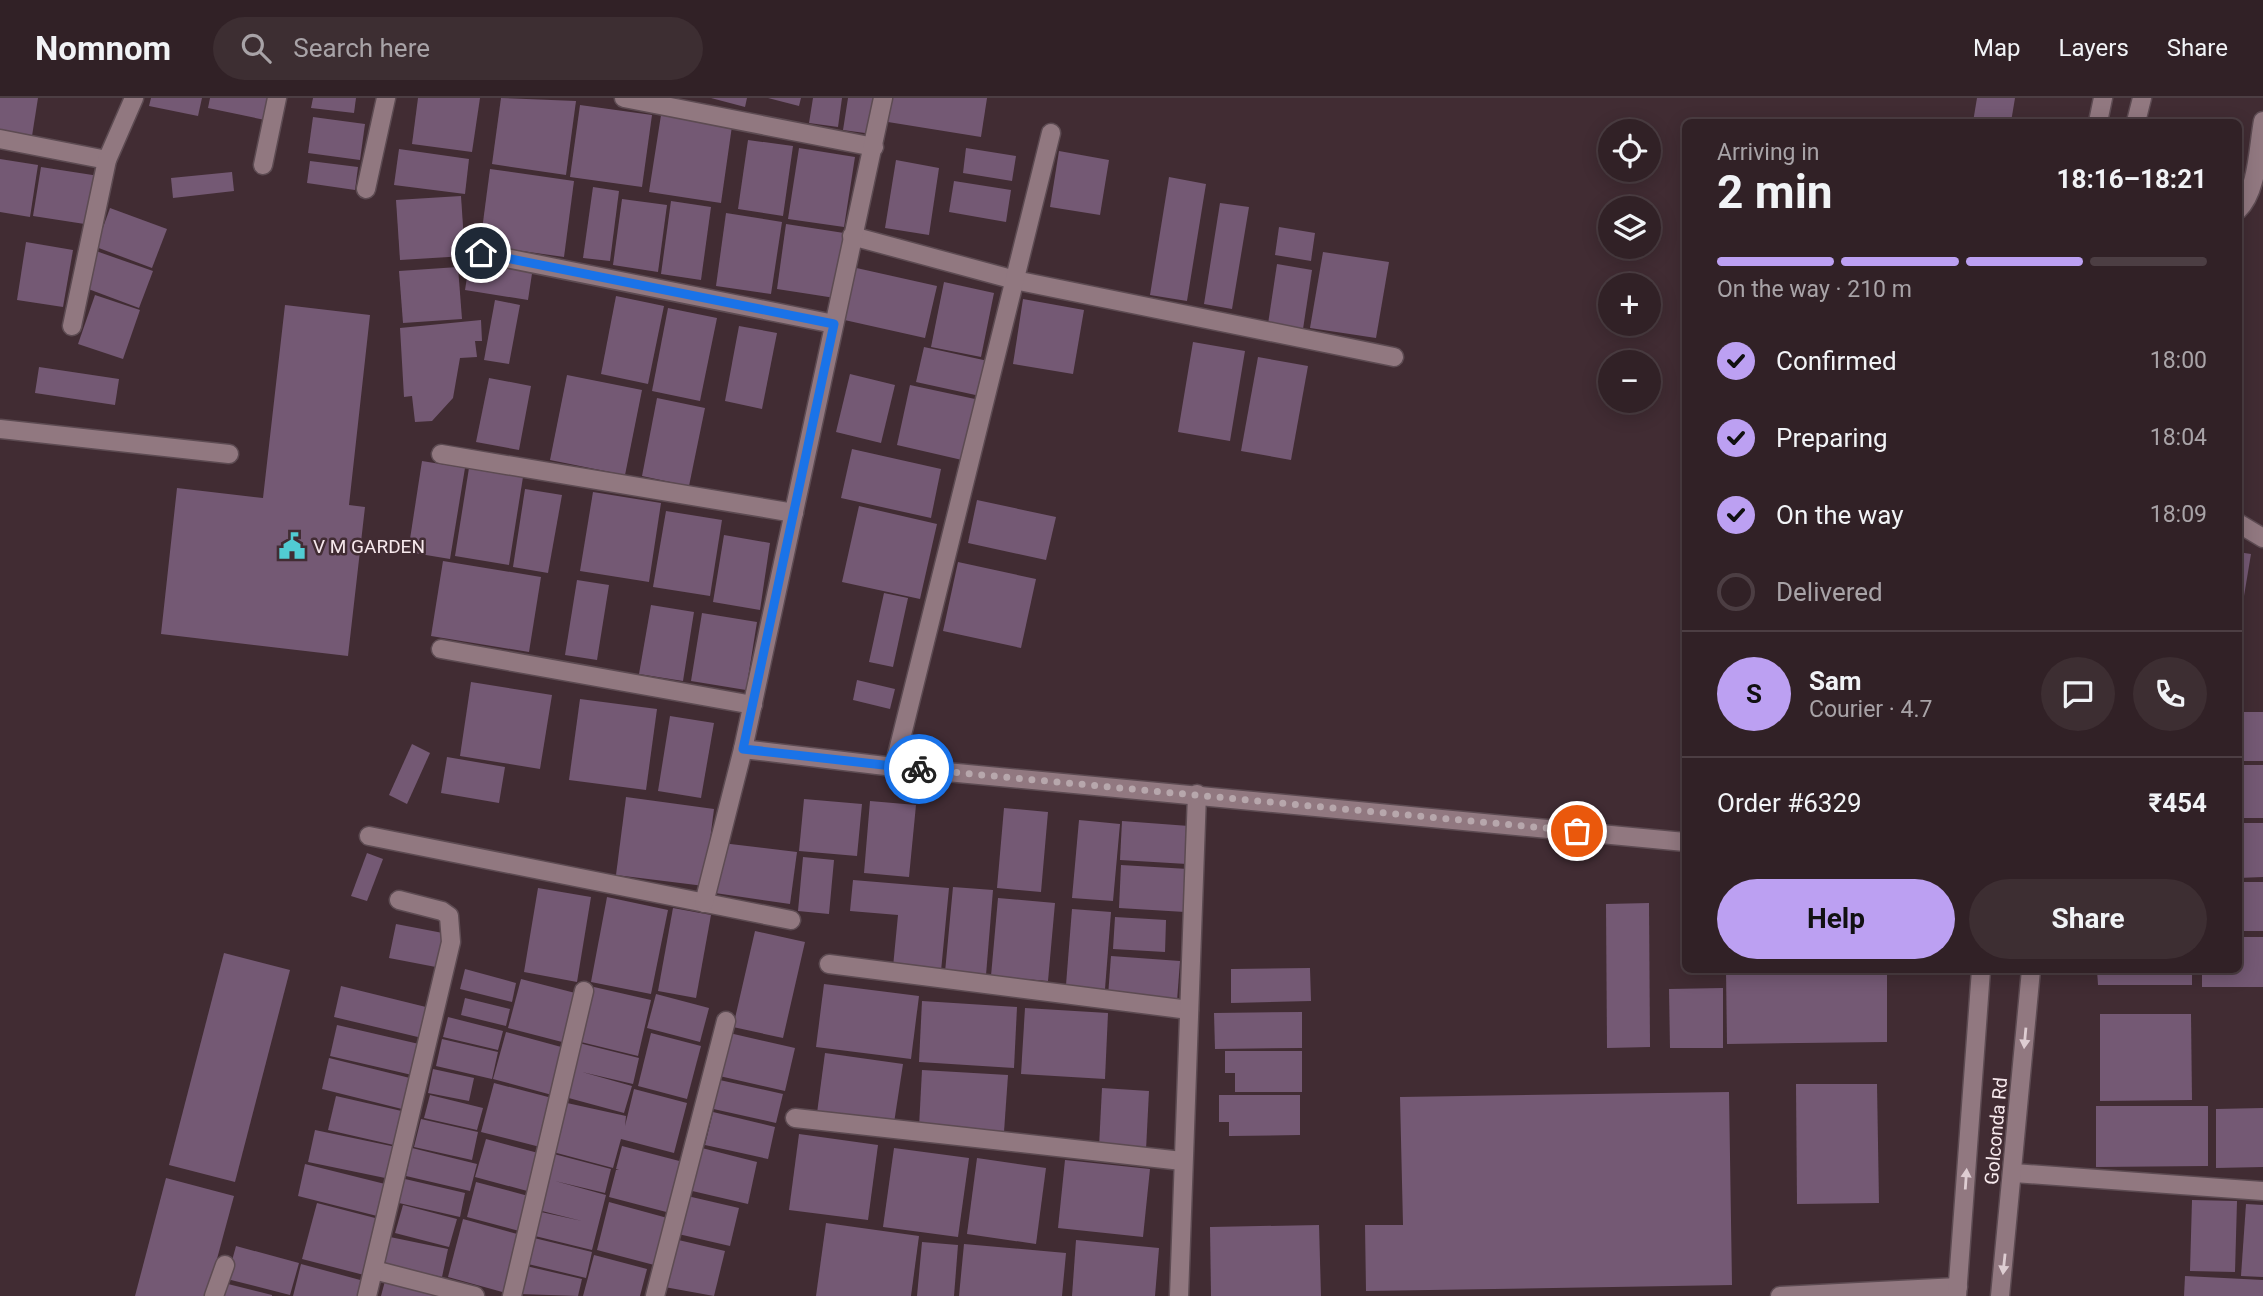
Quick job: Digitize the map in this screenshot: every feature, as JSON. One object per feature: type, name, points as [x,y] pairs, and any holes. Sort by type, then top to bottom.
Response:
[{"type":"street","points":[[72,326],[107,160],[134,98]]},
{"type":"street","points":[[263,166],[277,98]]},
{"type":"street","points":[[366,189],[386,98]]},
{"type":"street","points":[[624,98],[874,147]]},
{"type":"street","points":[[704,903],[743,749],[883,98]]},
{"type":"street","points":[[2099,119],[2103,98]]},
{"type":"street","points":[[2137,119],[2142,98]]},
{"type":"street","points":[[2242,207],[2250,186],[2263,121]]},
{"type":"street","points":[[894,767],[1051,133]]},
{"type":"street","points":[[0,139],[107,160]]},
{"type":"street","points":[[852,236],[1016,280],[1394,357]]},
{"type":"street","points":[[481,253],[834,324]]},
{"type":"street","points":[[0,429],[229,454]]},
{"type":"street","points":[[441,454],[793,513]]},
{"type":"street","points":[[2242,525],[2263,538]]},
{"type":"street","points":[[441,649],[752,705]]},
{"type":"street","points":[[743,749],[894,767],[1682,842]]},
{"type":"street","points":[[1179,1296],[1197,794]]},
{"type":"street","points":[[369,836],[791,920]]},
{"type":"street","points":[[367,1296],[451,942],[449,916],[442,911],[399,900]]},
{"type":"street","points":[[829,964],[1189,1010]]},
{"type":"street","name":"Golconda Rd","points":[[1958,1292],[1981,973]]},
{"type":"street","name":"Golconda Rd","points":[[2000,1296],[2014,1173],[2031,973]]},
{"type":"street","points":[[512,1296],[584,991]]},
{"type":"street","points":[[654,1296],[726,1021]]},
{"type":"street","points":[[795,1118],[1182,1161]]},
{"type":"street","points":[[2014,1173],[2263,1191]]},
{"type":"street","points":[[214,1296],[225,1265]]},
{"type":"street","points":[[374,1270],[475,1296]]},
{"type":"street","points":[[1780,1296],[1958,1292]]},
{"type":"building","points":[[0,98],[38,98],[32,136],[0,131]]},
{"type":"building","points":[[151,98],[202,98],[198,116],[149,106]]},
{"type":"building","points":[[210,98],[269,98],[265,120],[208,108]]},
{"type":"building","points":[[313,98],[356,98],[354,113],[311,108]]},
{"type":"building","points":[[418,98],[480,98],[472,152],[412,144]]},
{"type":"building","points":[[501,98],[576,101],[566,175],[492,164]]},
{"type":"building","points":[[711,98],[747,98],[745,107]]},
{"type":"building","points":[[768,98],[801,98],[799,106]]},
{"type":"building","points":[[813,98],[842,98],[838,127],[809,123]]},
{"type":"building","points":[[848,98],[877,98],[872,134],[843,130]]},
{"type":"building","points":[[892,98],[987,98],[981,137],[888,122]]},
{"type":"building","points":[[1977,98],[2015,98],[2012,119],[1974,119]]},
{"type":"building","points":[[580,105],[652,115],[642,187],[570,177]]},
{"type":"building","points":[[661,115],[732,126],[721,203],[649,192]]},
{"type":"building","points":[[313,117],[365,124],[360,160],[308,153]]},
{"type":"building","points":[[748,140],[793,146],[783,216],[738,209]]},
{"type":"building","points":[[799,148],[855,157],[844,227],[788,219]]},
{"type":"building","points":[[966,148],[1016,156],[1012,181],[963,173]]},
{"type":"building","points":[[399,149],[469,159],[465,194],[394,185]]},
{"type":"building","points":[[1059,151],[1109,160],[1100,215],[1050,207]]},
{"type":"building","points":[[0,159],[38,165],[30,217],[0,212]]},
{"type":"building","points":[[896,160],[939,168],[929,235],[885,228]]},
{"type":"building","points":[[310,161],[358,167],[355,190],[307,183]]},
{"type":"building","points":[[41,167],[99,176],[91,225],[33,216]]},
{"type":"building","points":[[490,169],[574,181],[564,257],[480,245]]},
{"type":"building","points":[[232,172],[234,191],[173,198],[171,178]]},
{"type":"building","points":[[1169,177],[1206,184],[1187,301],[1150,295]]},
{"type":"building","points":[[954,181],[1011,190],[1006,222],[949,212]]},
{"type":"building","points":[[593,187],[619,191],[610,261],[583,258]]},
{"type":"building","points":[[461,196],[465,256],[400,260],[396,200]]},
{"type":"building","points":[[622,199],[667,205],[658,272],[613,265]]},
{"type":"building","points":[[671,201],[711,207],[701,280],[661,274]]},
{"type":"building","points":[[1220,203],[1249,207],[1232,309],[1204,304]]},
{"type":"building","points":[[110,208],[167,229],[152,268],[96,247]]},
{"type":"building","points":[[726,213],[782,222],[771,294],[716,286]]},
{"type":"building","points":[[786,224],[844,233],[835,298],[777,289]]},
{"type":"building","points":[[1279,227],[1315,233],[1311,261],[1275,255]]},
{"type":"building","points":[[26,242],[73,250],[63,307],[17,300]]},
{"type":"building","points":[[96,251],[153,271],[139,308],[83,287]]},
{"type":"building","points":[[1323,252],[1389,262],[1376,338],[1310,328]]},
{"type":"building","points":[[470,258],[533,267],[528,300],[465,290]]},
{"type":"building","points":[[1277,264],[1312,270],[1303,329],[1268,324]]},
{"type":"building","points":[[458,267],[462,319],[403,323],[399,271]]},
{"type":"building","points":[[852,267],[937,286],[925,338],[840,319]]},
{"type":"building","points":[[944,282],[994,293],[981,357],[931,347]]},
{"type":"building","points":[[95,295],[140,310],[123,359],[78,344]]},
{"type":"building","points":[[616,296],[664,306],[648,384],[601,374]]},
{"type":"building","points":[[1023,299],[1084,310],[1073,374],[1013,364]]},
{"type":"building","points":[[495,300],[520,305],[509,364],[484,360]]},
{"type":"building","points":[[285,305],[370,315],[349,505],[365,507],[348,656],[161,634],[177,488],[263,498]]},
{"type":"building","points":[[668,308],[717,318],[700,401],[652,391]]},
{"type":"building","points":[[481,320],[482,341],[475,341],[477,357],[460,358],[453,398],[432,421],[415,422],[412,396],[404,397],[400,328]]},
{"type":"building","points":[[739,326],[777,333],[762,409],[725,401]]},
{"type":"building","points":[[1193,342],[1245,351],[1230,441],[1178,432]]},
{"type":"building","points":[[924,347],[988,361],[980,396],[916,382]]},
{"type":"building","points":[[1258,357],[1308,366],[1291,460],[1241,451]]},
{"type":"building","points":[[39,367],[119,379],[115,405],[35,393]]},
{"type":"building","points":[[850,374],[895,385],[881,443],[836,432]]},
{"type":"building","points":[[567,375],[642,390],[625,475],[550,460]]},
{"type":"building","points":[[489,378],[531,386],[519,450],[476,442]]},
{"type":"building","points":[[910,385],[975,399],[962,460],[897,445]]},
{"type":"building","points":[[657,398],[705,408],[689,486],[642,476]]},
{"type":"building","points":[[852,449],[941,469],[931,518],[841,498]]},
{"type":"building","points":[[422,461],[465,468],[450,559],[408,552]]},
{"type":"building","points":[[469,468],[523,477],[509,565],[455,556]]},
{"type":"building","points":[[525,489],[562,495],[548,573],[513,567]]},
{"type":"building","points":[[593,492],[661,503],[649,582],[580,571]]},
{"type":"building","points":[[977,500],[1056,517],[1046,560],[968,543]]},
{"type":"building","points":[[859,506],[937,524],[920,599],[842,582]]},
{"type":"building","points":[[666,511],[722,520],[710,596],[653,587]]},
{"type":"building","points":[[724,535],[770,543],[760,610],[713,602]]},
{"type":"building","points":[[2242,553],[2251,554],[2242,608]]},
{"type":"building","points":[[443,561],[541,577],[529,652],[431,636]]},
{"type":"building","points":[[958,562],[1036,579],[1021,648],[943,631]]},
{"type":"building","points":[[577,580],[609,585],[597,660],[565,655]]},
{"type":"building","points":[[884,593],[908,598],[893,667],[869,662]]},
{"type":"building","points":[[651,605],[694,612],[683,681],[639,674]]},
{"type":"building","points":[[702,613],[757,622],[746,690],[691,681]]},
{"type":"building","points":[[857,680],[895,689],[890,709],[853,700]]},
{"type":"building","points":[[471,682],[552,695],[540,769],[460,756]]},
{"type":"building","points":[[580,699],[657,709],[646,790],[569,780]]},
{"type":"building","points":[[2242,712],[2263,712],[2263,761],[2242,761]]},
{"type":"building","points":[[670,716],[714,723],[701,798],[658,791]]},
{"type":"building","points":[[412,744],[430,753],[407,804],[389,795]]},
{"type":"building","points":[[447,757],[505,767],[499,803],[441,793]]},
{"type":"building","points":[[2242,765],[2263,765],[2263,818],[2242,818]]},
{"type":"building","points":[[626,797],[714,809],[704,886],[616,875]]},
{"type":"building","points":[[804,799],[862,804],[857,856],[799,851]]},
{"type":"building","points":[[870,801],[916,805],[909,877],[864,873]]},
{"type":"building","points":[[1004,808],[1048,812],[1041,892],[997,888]]},
{"type":"building","points":[[1079,820],[1120,824],[1113,901],[1072,898]]},
{"type":"building","points":[[1122,821],[1189,826],[1187,864],[1120,860]]},
{"type":"building","points":[[2242,823],[2263,823],[2263,877],[2242,878]]},
{"type":"building","points":[[722,843],[797,852],[790,904],[715,893]]},
{"type":"building","points":[[367,853],[383,859],[367,901],[351,896]]},
{"type":"building","points":[[803,857],[834,860],[829,914],[798,911]]},
{"type":"building","points":[[1121,865],[1188,869],[1185,912],[1119,908]]},
{"type":"building","points":[[853,880],[949,888],[941,971],[893,967],[898,915],[850,911]]},
{"type":"building","points":[[2242,882],[2263,882],[2263,931],[2242,931]]},
{"type":"building","points":[[953,887],[993,890],[986,975],[945,972]]},
{"type":"building","points":[[538,888],[591,897],[577,982],[524,972]]},
{"type":"building","points":[[607,897],[668,910],[651,994],[591,982]]},
{"type":"building","points":[[998,898],[1055,903],[1048,981],[991,976]]},
{"type":"building","points":[[1649,903],[1650,1047],[1607,1048],[1606,904]]},
{"type":"building","points":[[673,908],[711,915],[696,998],[658,991]]},
{"type":"building","points":[[1072,909],[1111,912],[1105,989],[1066,985]]},
{"type":"building","points":[[1115,917],[1166,920],[1165,952],[1113,949]]},
{"type":"building","points":[[396,924],[448,934],[441,968],[389,958]]},
{"type":"building","points":[[755,931],[805,942],[783,1038],[733,1027]]},
{"type":"building","points":[[2242,937],[2263,937],[2263,987],[2202,987],[2202,973],[2242,973]]},
{"type":"building","points":[[224,953],[290,970],[235,1182],[169,1165]]},
{"type":"building","points":[[1111,956],[1180,961],[1177,1001],[1108,996]]},
{"type":"building","points":[[1310,968],[1311,1001],[1231,1003],[1231,969]]},
{"type":"building","points":[[465,969],[516,983],[512,1002],[460,989]]},
{"type":"building","points":[[1726,973],[1887,973],[1887,1042],[1727,1044]]},
{"type":"building","points":[[2097,973],[2192,973],[2192,985],[2098,985]]},
{"type":"building","points":[[521,979],[579,994],[566,1043],[508,1028]]},
{"type":"building","points":[[824,984],[919,996],[911,1059],[816,1047]]},
{"type":"building","points":[[341,986],[430,1008],[422,1038],[334,1017]]},
{"type":"building","points":[[594,987],[651,1000],[638,1056],[581,1042]]},
{"type":"building","points":[[1723,988],[1723,1048],[1670,1048],[1669,989]]},
{"type":"building","points":[[656,994],[709,1008],[700,1042],[647,1028]]},
{"type":"building","points":[[465,998],[510,1009],[506,1026],[461,1015]]},
{"type":"building","points":[[922,1001],[1017,1007],[1014,1068],[919,1062]]},
{"type":"building","points":[[1025,1008],[1108,1013],[1105,1079],[1021,1074]]},
{"type":"building","points":[[1302,1012],[1302,1048],[1215,1049],[1214,1013]]},
{"type":"building","points":[[2100,1014],[2191,1014],[2192,1100],[2100,1101]]},
{"type":"building","points":[[448,1017],[503,1031],[498,1050],[443,1037]]},
{"type":"building","points":[[337,1025],[419,1044],[412,1075],[330,1056]]},
{"type":"building","points":[[506,1032],[565,1048],[552,1095],[493,1079]]},
{"type":"building","points":[[725,1032],[795,1048],[785,1091],[715,1075]]},
{"type":"building","points":[[651,1033],[701,1046],[687,1099],[638,1086]]},
{"type":"building","points":[[442,1039],[498,1052],[492,1079],[436,1066]]},
{"type":"building","points":[[579,1043],[639,1058],[633,1084],[582,1072],[632,1086],[624,1113],[565,1097]]},
{"type":"building","points":[[1225,1051],[1302,1051],[1302,1092],[1235,1092],[1235,1073],[1225,1073]]},
{"type":"building","points":[[825,1053],[903,1064],[894,1123],[817,1113]]},
{"type":"building","points":[[329,1058],[414,1079],[406,1110],[322,1089]]},
{"type":"building","points":[[433,1069],[474,1078],[469,1101],[428,1093]]},
{"type":"building","points":[[922,1070],[1008,1075],[1004,1132],[919,1127]]},
{"type":"building","points":[[715,1079],[783,1094],[776,1123],[709,1108]]},
{"type":"building","points":[[494,1083],[552,1098],[540,1147],[481,1132]]},
{"type":"building","points":[[1796,1084],[1877,1084],[1879,1203],[1797,1204]]},
{"type":"building","points":[[1102,1088],[1149,1091],[1146,1150],[1099,1147]]},
{"type":"building","points":[[634,1089],[687,1103],[674,1153],[621,1139],[613,1168],[553,1152],[567,1103],[626,1116],[625,1126]]},
{"type":"building","points":[[1729,1092],[1732,1285],[1366,1291],[1365,1225],[1403,1225],[1400,1097]]},
{"type":"building","points":[[430,1095],[483,1108],[477,1130],[424,1118]]},
{"type":"building","points":[[1219,1095],[1300,1095],[1300,1135],[1229,1136],[1229,1122],[1219,1122]]},
{"type":"building","points":[[336,1096],[406,1112],[398,1146],[328,1130]]},
{"type":"building","points":[[2096,1106],[2208,1106],[2208,1166],[2096,1167]]},
{"type":"building","points":[[2263,1108],[2263,1167],[2216,1168],[2216,1109]]},
{"type":"building","points":[[713,1112],[775,1127],[768,1159],[705,1145]]},
{"type":"building","points":[[421,1119],[478,1132],[472,1160],[414,1147]]},
{"type":"building","points":[[315,1130],[396,1147],[390,1179],[308,1162]]},
{"type":"building","points":[[799,1134],[878,1145],[868,1220],[789,1210]]},
{"type":"building","points":[[486,1139],[542,1154],[531,1192],[475,1177]]},
{"type":"building","points":[[622,1146],[687,1163],[674,1214],[609,1197],[616,1170],[619,1170],[616,1169]]},
{"type":"building","points":[[698,1147],[757,1162],[748,1204],[688,1190]]},
{"type":"building","points":[[412,1148],[477,1164],[470,1191],[406,1176]]},
{"type":"building","points":[[894,1148],[969,1158],[958,1237],[883,1227]]},
{"type":"building","points":[[554,1154],[611,1169],[605,1193],[555,1181],[606,1195],[592,1250],[535,1236],[541,1212],[582,1221],[538,1210]]},
{"type":"building","points":[[977,1158],[1046,1168],[1036,1244],[967,1234]]},
{"type":"building","points":[[1065,1160],[1150,1169],[1143,1237],[1058,1228]]},
{"type":"building","points":[[305,1164],[389,1185],[381,1217],[298,1196]]},
{"type":"building","points":[[166,1178],[234,1196],[207,1296],[135,1296]]},
{"type":"building","points":[[405,1179],[465,1193],[460,1217],[399,1203]]},
{"type":"building","points":[[476,1182],[532,1197],[523,1232],[467,1217]]},
{"type":"building","points":[[683,1195],[739,1208],[730,1246],[674,1233]]},
{"type":"building","points":[[2192,1200],[2237,1201],[2235,1272],[2190,1271]]},
{"type":"building","points":[[609,1202],[671,1219],[658,1266],[597,1250]]},
{"type":"building","points":[[317,1203],[379,1219],[364,1275],[302,1259]]},
{"type":"building","points":[[2246,1204],[2263,1205],[2263,1277],[2241,1276]]},
{"type":"building","points":[[403,1205],[457,1219],[449,1247],[395,1233]]},
{"type":"building","points":[[463,1219],[521,1235],[506,1293],[448,1277]]},
{"type":"building","points":[[826,1223],[919,1236],[911,1296],[816,1296]]},
{"type":"building","points":[[1319,1225],[1321,1296],[1211,1296],[1210,1227]]},
{"type":"building","points":[[390,1237],[448,1249],[442,1277],[384,1264]]},
{"type":"building","points":[[534,1238],[592,1252],[586,1278],[528,1264]]},
{"type":"building","points":[[670,1238],[725,1251],[714,1296],[659,1286]]},
{"type":"building","points":[[1076,1240],[1159,1248],[1155,1296],[1072,1296]]},
{"type":"building","points":[[922,1242],[958,1245],[954,1296],[917,1296]]},
{"type":"building","points":[[964,1244],[1066,1253],[1062,1296],[959,1296]]},
{"type":"building","points":[[236,1246],[299,1263],[290,1295],[227,1279]]},
{"type":"building","points":[[594,1255],[647,1269],[640,1296],[583,1296]]},
{"type":"building","points":[[301,1264],[364,1281],[360,1296],[293,1296]]},
{"type":"building","points":[[526,1266],[582,1279],[578,1296],[520,1294]]},
{"type":"building","points":[[2185,1276],[2263,1280],[2263,1296],[2184,1296]]},
{"type":"building","points":[[385,1281],[437,1295],[437,1296],[381,1296]]},
{"type":"building","points":[[224,1283],[272,1295],[272,1296],[221,1296]]},
{"type":"way so far","points":[[919,769],[1577,831]]},
{"type":"place","name":"V M GARDEN","points":[[292,546]]},
{"type":"route","points":[[481,253],[834,324],[743,749],[919,769]]}]
